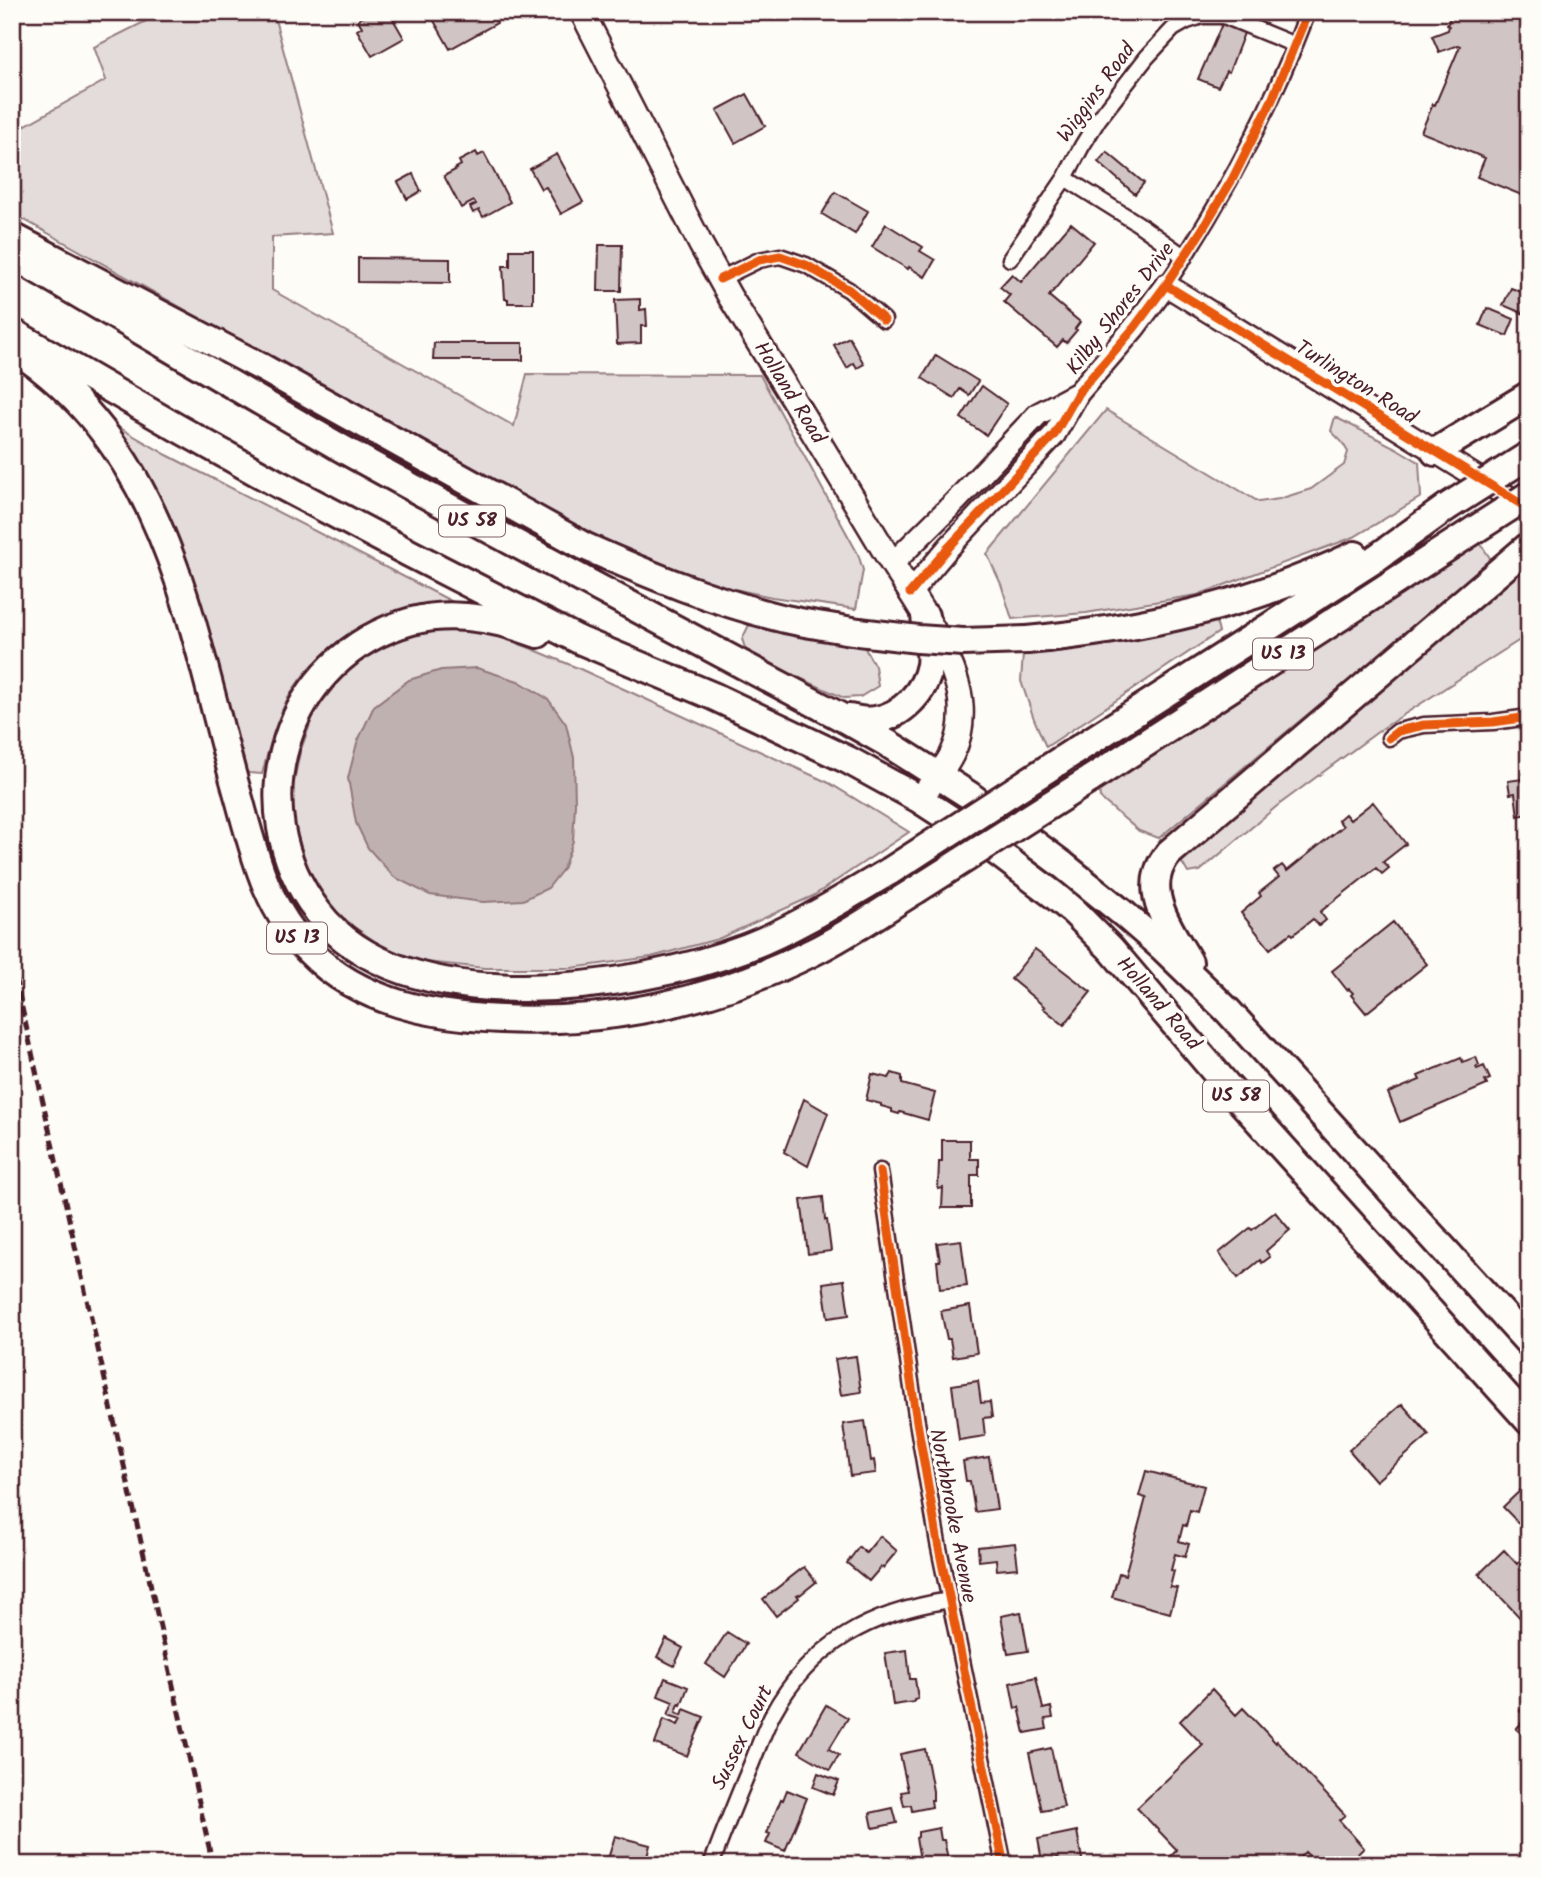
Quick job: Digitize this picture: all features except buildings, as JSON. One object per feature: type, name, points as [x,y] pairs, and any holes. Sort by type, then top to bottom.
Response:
[{"type":"highway","points":[[12,237],[275,375],[584,546],[700,594],[785,619],[859,632],[962,642],[1078,635],[1156,622],[1231,602],[1321,571],[1447,507]]},
{"type":"highway","name":"US 58","points":[[12,255],[206,370],[456,512],[841,717],[939,776]]},
{"type":"highway","name":"US 58","points":[[12,332],[280,485],[579,640],[713,696],[811,742],[919,799]]},
{"type":"highway","name":"US 13","points":[[12,348],[34,363],[83,408],[133,475],[158,525],[186,600],[230,770],[265,886],[278,912],[309,952],[331,971],[360,989],[386,1000],[430,1011],[484,1018],[566,1019],[645,1010],[729,988],[814,952],[916,890],[1529,495]]},
{"type":"highway","points":[[1435,452],[1529,395]]},
{"type":"highway","points":[[579,640],[546,637],[512,624],[465,616],[439,617],[389,629],[365,641],[324,675],[307,697],[294,722],[286,742],[277,786],[284,842],[293,869],[318,913],[336,932],[375,959],[399,970],[437,979],[514,988],[614,982],[663,973],[747,947],[805,920],[890,870],[1372,561],[1447,507],[1529,455]]},
{"type":"highway","points":[[1200,982],[1169,926],[1158,899],[1157,873],[1169,853],[1521,552]]},
{"type":"highway","points":[[841,717],[864,721],[884,718],[897,713],[913,699],[926,679],[930,666],[925,617]]},
{"type":"highway","name":"Holland Road","points":[[939,776],[1063,864],[1200,982],[1529,1343]]},
{"type":"highway","name":"Holland Road","points":[[919,799],[1024,872],[1092,930],[1298,1165],[1528,1418]]},
{"type":"main road","name":"Holland Road","points":[[582,12],[720,279],[925,617],[954,672],[961,704],[957,747],[948,764],[919,799]]},
{"type":"street","name":"Kilby Shores Drive","points":[[910,593],[949,547],[1054,435],[1078,393],[1134,328],[1166,285],[1233,178],[1272,100],[1308,12]]},
{"type":"street","name":"Wiggins Road","points":[[1010,260],[1065,178],[1087,137],[1147,57],[1173,29],[1187,20],[1202,16],[1224,16],[1295,45]]},
{"type":"street","points":[[1065,178],[1185,257]]},
{"type":"street","points":[[720,279],[759,260],[780,256],[806,265],[849,290],[884,320]]},
{"type":"street","name":"Turlington Road","points":[[1166,285],[1529,509]]},
{"type":"street","name":"Kilby Shores Drive","points":[[892,564],[1038,414],[1078,393]]},
{"type":"street","points":[[1389,738],[1398,731],[1424,725],[1529,718]]},
{"type":"street","name":"Northbrooke Avenue","points":[[880,1171],[917,1422],[1004,1865]]},
{"type":"street","name":"Sussex Court","points":[[711,1865],[771,1718],[797,1678],[817,1656],[864,1625],[923,1604],[950,1600]]},
{"type":"shaded area","points":[[164,12],[273,12],[333,233],[272,237],[272,290],[514,426],[527,374],[760,375],[858,554],[863,570],[856,609],[772,597],[720,586],[620,547],[543,510],[12,213],[12,129],[24,126],[106,80],[94,47]]},
{"type":"shaded area","points":[[1106,410],[1259,502],[1311,489],[1344,465],[1348,452],[1331,431],[1335,417],[1419,462],[1421,497],[1354,537],[1197,595],[1086,613],[1012,619],[1001,584],[987,554]]},
{"type":"shaded area","points":[[115,425],[167,455],[451,601],[415,606],[396,612],[361,630],[323,655],[302,677],[286,702],[275,728],[262,774],[249,773],[241,768],[188,566],[153,486]]},
{"type":"shaded area","points":[[1480,543],[1492,561],[1159,838],[1139,831],[1100,798],[1099,787]]},
{"type":"shaded area","points":[[1529,563],[1529,634],[1383,728],[1277,806],[1200,871],[1188,873],[1178,856]]},
{"type":"shaded area","points":[[1215,618],[1219,632],[1046,747],[1021,681],[1023,654],[1129,638]]},
{"type":"shaded area","points":[[749,625],[863,645],[875,666],[878,686],[860,697],[844,698],[747,654],[742,639]]},
{"type":"shaded area","points":[[460,628],[489,633],[580,669],[829,783],[909,832],[813,896],[718,939],[651,957],[571,968],[485,968],[416,961],[383,947],[325,902],[311,879],[293,821],[293,786],[300,752],[315,711],[342,677],[368,655],[390,642],[429,630]]},
{"type":"shaded area","points":[[477,668],[518,681],[548,699],[566,724],[574,758],[573,841],[563,869],[548,888],[523,900],[483,902],[430,895],[394,877],[368,848],[356,823],[348,778],[357,743],[374,706],[409,680],[441,670]]},
{"type":"railway","points":[[12,963],[213,1865]]},
{"type":"cycle path","points":[[910,593],[949,547],[1054,435],[1078,393],[1134,328],[1166,285],[1233,178],[1272,100],[1308,12]]},
{"type":"cycle path","points":[[720,279],[759,260],[780,256],[806,265],[849,290],[884,320]]},
{"type":"cycle path","points":[[1166,285],[1529,509]]},
{"type":"cycle path","points":[[1389,738],[1398,731],[1424,725],[1493,722],[1529,717]]},
{"type":"cycle path","points":[[880,1171],[917,1422],[938,1543],[1004,1865]]}]
